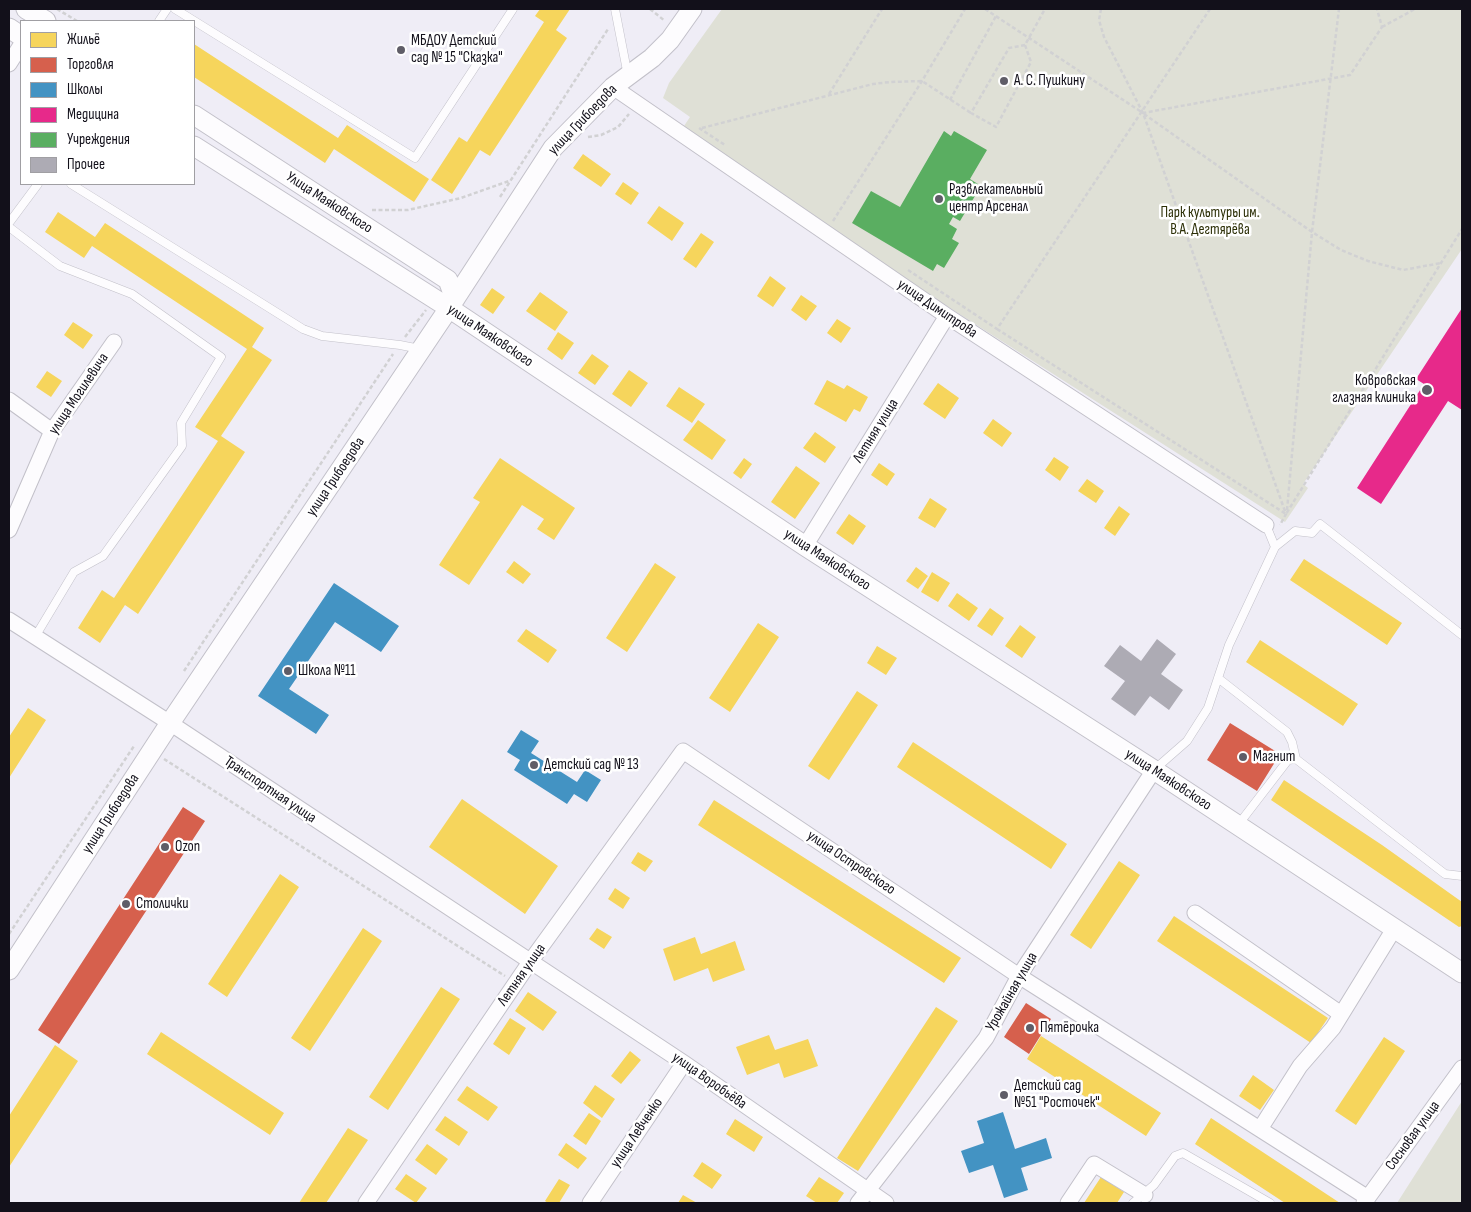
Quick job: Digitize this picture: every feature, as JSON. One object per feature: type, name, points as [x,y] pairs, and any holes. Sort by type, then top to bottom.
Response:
[{"type":"street","points":[[26,9],[44,20]]},
{"type":"street","name":"улица Грибоедова","points":[[9,970],[170,723],[422,350],[447,302],[553,148],[613,87],[652,58],[670,40],[692,9]]},
{"type":"street","points":[[9,28],[20,35]]},
{"type":"street","points":[[9,64],[20,47]]},
{"type":"street","name":"улица Димитрова","points":[[613,87],[947,316],[1266,525]]},
{"type":"street","name":"Улица Маяковского","points":[[195,116],[448,280],[447,302]]},
{"type":"street","name":"улица Маяковского","points":[[195,147],[447,302],[805,546],[1154,770],[1462,973]]},
{"type":"street","name":"Летняя улица","points":[[805,546],[947,316]]},
{"type":"street","name":"улица Могилевича","points":[[10,530],[52,431],[114,342]]},
{"type":"street","points":[[9,400],[52,431]]},
{"type":"street","name":"Транспортная улица","points":[[9,620],[170,723],[530,962]]},
{"type":"street","name":"Летняя улица","points":[[366,1203],[530,962],[683,751]]},
{"type":"street","name":"улица Островского","points":[[683,751],[1019,976],[1260,1129],[1366,1201]]},
{"type":"street","name":"Урожайная улица","points":[[862,1197],[986,1038],[1019,976],[1154,770]]},
{"type":"street","points":[[1195,914],[1341,1014]]},
{"type":"street","points":[[1260,1129],[1300,1066],[1332,1028],[1394,929]]},
{"type":"street","name":"улица Воробьёва","points":[[530,962],[684,1063],[862,1197],[886,1203]]},
{"type":"street","name":"улица Левченко","points":[[590,1203],[684,1063]]},
{"type":"street","name":"Сосновая улица","points":[[1366,1201],[1462,1068]]},
{"type":"street","points":[[1068,1203],[1094,1164],[1139,1199]]},
{"type":"lane","points":[[160,20],[167,9]]},
{"type":"lane","points":[[175,9],[193,20]]},
{"type":"lane","points":[[195,21],[416,158],[513,9]]},
{"type":"lane","points":[[616,12],[628,76]]},
{"type":"lane","points":[[35,637],[74,572],[103,556],[182,446],[181,423],[221,357],[132,294],[60,266],[9,225],[37,185]]},
{"type":"lane","points":[[73,185],[303,328],[322,336],[400,345],[422,350]]},
{"type":"lane","points":[[1154,770],[1188,741],[1208,708],[1229,645],[1275,547],[1295,531],[1312,533],[1320,524],[1462,635]]},
{"type":"lane","points":[[1266,525],[1275,547]]},
{"type":"lane","points":[[1218,678],[1286,732],[1292,742],[1296,759],[1445,874],[1462,876]]},
{"type":"lane","points":[[1237,826],[1288,760],[1296,759]]},
{"type":"lane","points":[[1139,1199],[1175,1156],[1182,1153],[1270,1203]]},
{"type":"path","points":[[57,9],[74,20]]},
{"type":"path","points":[[828,96],[882,9]]},
{"type":"path","points":[[841,226],[833,221],[922,82],[965,9]]},
{"type":"path","points":[[985,9],[1143,113],[1312,232],[1341,250],[1368,261],[1403,270],[1441,262]]},
{"type":"path","points":[[701,128],[882,83],[922,82],[996,127],[1031,62],[1024,45],[1045,9]]},
{"type":"path","points":[[1100,9],[1099,20],[1104,37],[1143,113],[1286,513]]},
{"type":"path","points":[[997,329],[1143,113],[1210,9]]},
{"type":"path","points":[[1286,513],[1312,232],[1339,9]]},
{"type":"path","points":[[1377,9],[1382,27]]},
{"type":"path","points":[[1143,113],[1350,75],[1382,27],[1415,9]]},
{"type":"path","points":[[495,205],[616,12]]},
{"type":"path","points":[[950,100],[996,16]]},
{"type":"path","points":[[971,113],[1009,48],[1024,45]]},
{"type":"path","points":[[585,137],[601,135],[618,127],[637,104]]},
{"type":"path","points":[[375,216],[367,210],[408,210],[461,198],[511,180]]},
{"type":"path","points":[[1272,539],[1286,513],[1462,229]]},
{"type":"path","points":[[904,268],[1286,513]]},
{"type":"path","points":[[183,673],[400,345],[447,302]]},
{"type":"path","points":[[9,934],[137,742],[516,983]]},
{"type":"green space","name":"Парк культуры им. В.А. Дегтярёва","points":[[722,9],[1462,9],[1462,249],[1303,484],[1308,488],[1285,522],[942,303],[682,129],[690,117],[663,98],[669,83]]},
{"type":"green space","points":[[1462,1101],[1462,1203],[1397,1203]]},
{"type":"building: Жильё","points":[[540,9],[570,9],[556,30],[567,38],[490,156],[480,150],[452,194],[431,180],[459,137],[467,142],[544,22],[535,16]]},
{"type":"building: Жильё","points":[[195,45],[338,138],[347,125],[429,179],[414,202],[334,149],[325,163],[195,78]]},
{"type":"building: Жильё","points":[[583,154],[611,174],[601,187],[573,168]]},
{"type":"building: Жильё","points":[[623,182],[639,193],[631,205],[615,194]]},
{"type":"building: Жильё","points":[[659,206],[684,223],[672,241],[647,223]]},
{"type":"building: Жильё","points":[[58,212],[95,237],[105,223],[264,328],[252,347],[272,360],[221,436],[245,452],[138,614],[125,605],[100,643],[78,628],[102,590],[114,598],[218,441],[195,427],[247,349],[92,246],[84,258],[45,232]]},
{"type":"building: Жильё","points":[[701,233],[714,242],[696,268],[683,259]]},
{"type":"building: Жильё","points":[[770,276],[786,288],[773,307],[757,296]]},
{"type":"building: Жильё","points":[[492,288],[505,297],[493,314],[480,305]]},
{"type":"building: Жильё","points":[[540,292],[568,312],[555,331],[526,311]]},
{"type":"building: Жильё","points":[[801,295],[817,306],[806,321],[791,310]]},
{"type":"building: Жильё","points":[[837,319],[851,328],[841,343],[827,333]]},
{"type":"building: Жильё","points":[[73,322],[93,335],[83,349],[64,335]]},
{"type":"building: Жильё","points":[[558,332],[574,343],[562,360],[547,349]]},
{"type":"building: Жильё","points":[[592,354],[609,366],[595,385],[578,373]]},
{"type":"building: Жильё","points":[[629,370],[648,383],[631,407],[612,394]]},
{"type":"building: Жильё","points":[[47,371],[62,381],[51,397],[36,387]]},
{"type":"building: Жильё","points":[[827,380],[844,389],[847,385],[868,397],[860,412],[854,409],[846,422],[814,404]]},
{"type":"building: Жильё","points":[[938,383],[959,398],[945,419],[923,404]]},
{"type":"building: Жильё","points":[[679,387],[705,404],[692,423],[666,406]]},
{"type":"building: Жильё","points":[[993,419],[1012,433],[1002,447],[983,433]]},
{"type":"building: Жильё","points":[[698,420],[726,440],[712,460],[683,440]]},
{"type":"building: Жильё","points":[[815,432],[836,447],[825,463],[803,448]]},
{"type":"building: Жильё","points":[[1054,457],[1069,467],[1060,481],[1045,470]]},
{"type":"building: Жильё","points":[[500,458],[575,508],[554,540],[537,529],[544,519],[522,505],[469,585],[439,565],[480,502],[473,498]]},
{"type":"building: Жильё","points":[[744,458],[752,464],[741,479],[733,473]]},
{"type":"building: Жильё","points":[[879,463],[895,474],[887,486],[871,475]]},
{"type":"building: Жильё","points":[[796,466],[820,483],[795,519],[771,502]]},
{"type":"building: Жильё","points":[[1087,479],[1104,491],[1096,503],[1078,491]]},
{"type":"building: Жильё","points":[[930,498],[947,509],[935,528],[918,518]]},
{"type":"building: Жильё","points":[[1119,506],[1130,514],[1115,536],[1104,528]]},
{"type":"building: Жильё","points":[[849,514],[866,526],[853,545],[836,533]]},
{"type":"building: Жильё","points":[[1304,559],[1402,623],[1387,645],[1290,580]]},
{"type":"building: Жильё","points":[[514,561],[531,574],[523,584],[506,572]]},
{"type":"building: Жильё","points":[[655,563],[676,577],[627,652],[606,638]]},
{"type":"building: Жильё","points":[[916,567],[928,576],[918,589],[906,581]]},
{"type":"building: Жильё","points":[[932,572],[950,583],[938,602],[921,592]]},
{"type":"building: Жильё","points":[[957,593],[978,608],[969,621],[948,606]]},
{"type":"building: Жильё","points":[[990,608],[1004,618],[992,636],[977,626]]},
{"type":"building: Жильё","points":[[758,623],[779,637],[730,712],[709,698]]},
{"type":"building: Жильё","points":[[1020,625],[1036,637],[1022,658],[1005,646]]},
{"type":"building: Жильё","points":[[526,629],[557,650],[548,663],[517,641]]},
{"type":"building: Жильё","points":[[1260,640],[1358,704],[1343,726],[1246,662]]},
{"type":"building: Жильё","points":[[877,646],[897,658],[886,675],[867,663]]},
{"type":"building: Жильё","points":[[857,691],[878,705],[829,780],[808,766]]},
{"type":"building: Жильё","points":[[28,708],[46,720],[9,778],[9,737]]},
{"type":"building: Жильё","points":[[913,742],[1067,844],[1051,869],[897,767]]},
{"type":"building: Жильё","points":[[1284,780],[1382,845],[1462,902],[1462,926],[1459,927],[1271,800]]},
{"type":"building: Жильё","points":[[462,799],[558,866],[525,914],[429,847]]},
{"type":"building: Жильё","points":[[714,800],[961,958],[944,983],[698,825]]},
{"type":"building: Жильё","points":[[638,852],[653,861],[645,872],[631,863]]},
{"type":"building: Жильё","points":[[1119,861],[1140,875],[1091,949],[1070,935]]},
{"type":"building: Жильё","points":[[280,874],[299,887],[227,997],[208,984]]},
{"type":"building: Жильё","points":[[615,888],[630,898],[623,909],[608,899]]},
{"type":"building: Жильё","points":[[1174,916],[1328,1018],[1311,1043],[1157,941]]},
{"type":"building: Жильё","points":[[363,928],[382,941],[310,1051],[291,1038]]},
{"type":"building: Жильё","points":[[597,928],[612,937],[604,949],[589,939]]},
{"type":"building: Жильё","points":[[695,937],[701,954],[735,941],[745,970],[713,982],[708,968],[674,981],[663,949]]},
{"type":"building: Жильё","points":[[441,987],[460,999],[388,1110],[369,1097]]},
{"type":"building: Жильё","points":[[528,992],[557,1012],[543,1031],[515,1011]]},
{"type":"building: Жильё","points":[[936,1007],[958,1021],[858,1171],[837,1158]]},
{"type":"building: Жильё","points":[[510,1018],[526,1028],[509,1055],[493,1044]]},
{"type":"building: Жильё","points":[[161,1032],[284,1113],[270,1135],[147,1054]]},
{"type":"building: Жильё","points":[[769,1035],[775,1050],[808,1039],[818,1066],[784,1078],[779,1063],[747,1075],[736,1047]]},
{"type":"building: Жильё","points":[[1041,1036],[1161,1113],[1146,1136],[1027,1059]]},
{"type":"building: Жильё","points":[[1384,1037],[1405,1051],[1356,1125],[1335,1111]]},
{"type":"building: Жильё","points":[[55,1045],[78,1061],[9,1167],[9,1116]]},
{"type":"building: Жильё","points":[[630,1051],[641,1060],[621,1084],[611,1076]]},
{"type":"building: Жильё","points":[[1253,1075],[1274,1090],[1260,1110],[1239,1096]]},
{"type":"building: Жильё","points":[[595,1085],[615,1099],[602,1118],[583,1103]]},
{"type":"building: Жильё","points":[[467,1086],[498,1107],[488,1121],[457,1100]]},
{"type":"building: Жильё","points":[[589,1113],[601,1121],[586,1145],[573,1136]]},
{"type":"building: Жильё","points":[[445,1116],[468,1132],[459,1146],[435,1130]]},
{"type":"building: Жильё","points":[[1211,1118],[1340,1203],[1285,1203],[1195,1144]]},
{"type":"building: Жильё","points":[[735,1119],[763,1137],[754,1152],[726,1134]]},
{"type":"building: Жильё","points":[[348,1128],[368,1140],[326,1203],[299,1203]]},
{"type":"building: Жильё","points":[[566,1143],[587,1158],[578,1169],[558,1155]]},
{"type":"building: Жильё","points":[[427,1144],[448,1159],[436,1175],[415,1160]]},
{"type":"building: Жильё","points":[[702,1162],[722,1175],[712,1189],[693,1176]]},
{"type":"building: Жильё","points":[[406,1174],[427,1188],[416,1203],[395,1189]]},
{"type":"building: Жильё","points":[[819,1177],[844,1193],[837,1203],[817,1203],[806,1196]]},
{"type":"building: Жильё","points":[[1101,1177],[1124,1192],[1117,1203],[1084,1203]]},
{"type":"building: Жильё","points":[[559,1179],[570,1185],[559,1203],[548,1203],[545,1201]]},
{"type":"building: Жильё","points":[[683,1195],[697,1203],[678,1203]]},
{"type":"building: Торговля","name":"Магнит","points":[[1230,723],[1280,754],[1257,791],[1207,760]]},
{"type":"building: Торговля","points":[[183,807],[205,821],[59,1044],[38,1030]]},
{"type":"building: Торговля","points":[[1026,1003],[1051,1019],[1029,1054],[1004,1037]]},
{"type":"building: Школы","name":"Школа №11","points":[[334,583],[399,626],[381,652],[335,622],[289,689],[329,715],[316,734],[258,696]]},
{"type":"building: Школы","name":"Детский сад № 13","points":[[521,730],[539,741],[531,753],[577,782],[585,770],[601,780],[587,802],[574,794],[567,804],[514,770],[520,760],[507,752]]},
{"type":"building: Школы","points":[[1003,1112],[1015,1149],[1046,1138],[1052,1158],[1021,1168],[1028,1190],[1004,1198],[993,1165],[969,1173],[961,1151],[984,1143],[977,1121]]},
{"type":"building: Медицина","points":[[1462,308],[1462,410],[1448,401],[1381,504],[1357,488],[1424,384],[1416,379]]},
{"type":"building: Учреждения","name":"Развлекательный центр Арсенал","points":[[944,131],[951,136],[954,131],[987,150],[970,179],[981,186],[960,221],[953,217],[949,224],[957,229],[952,239],[959,243],[944,268],[937,264],[933,271],[852,223],[871,191],[900,207]]},
{"type":"building: Прочее","points":[[1157,639],[1176,654],[1161,674],[1183,690],[1169,710],[1150,696],[1135,716],[1111,699],[1125,681],[1104,666],[1120,645],[1141,661]]},
{"type":"place","name":"МБДОУ Детский сад № 15 \"Сказка\"","points":[[401,50]]},
{"type":"place","name":"А. С. Пушкину","points":[[1004,81]]},
{"type":"place","name":"Развлекательный центр Арсенал","points":[[939,199]]},
{"type":"place","name":"Ковровская глазная клиника","points":[[1427,390]]},
{"type":"place","name":"Школа №11","points":[[288,671]]},
{"type":"place","name":"Магнит","points":[[1243,757]]},
{"type":"place","name":"Детский сад № 13","points":[[534,765]]},
{"type":"place","name":"Ozon","points":[[165,847]]},
{"type":"place","name":"Столички","points":[[126,904]]},
{"type":"place","name":"Пятёрочка","points":[[1030,1028]]},
{"type":"place","name":"Детский сад №51 \"Росточек\"","points":[[1004,1095]]}]
